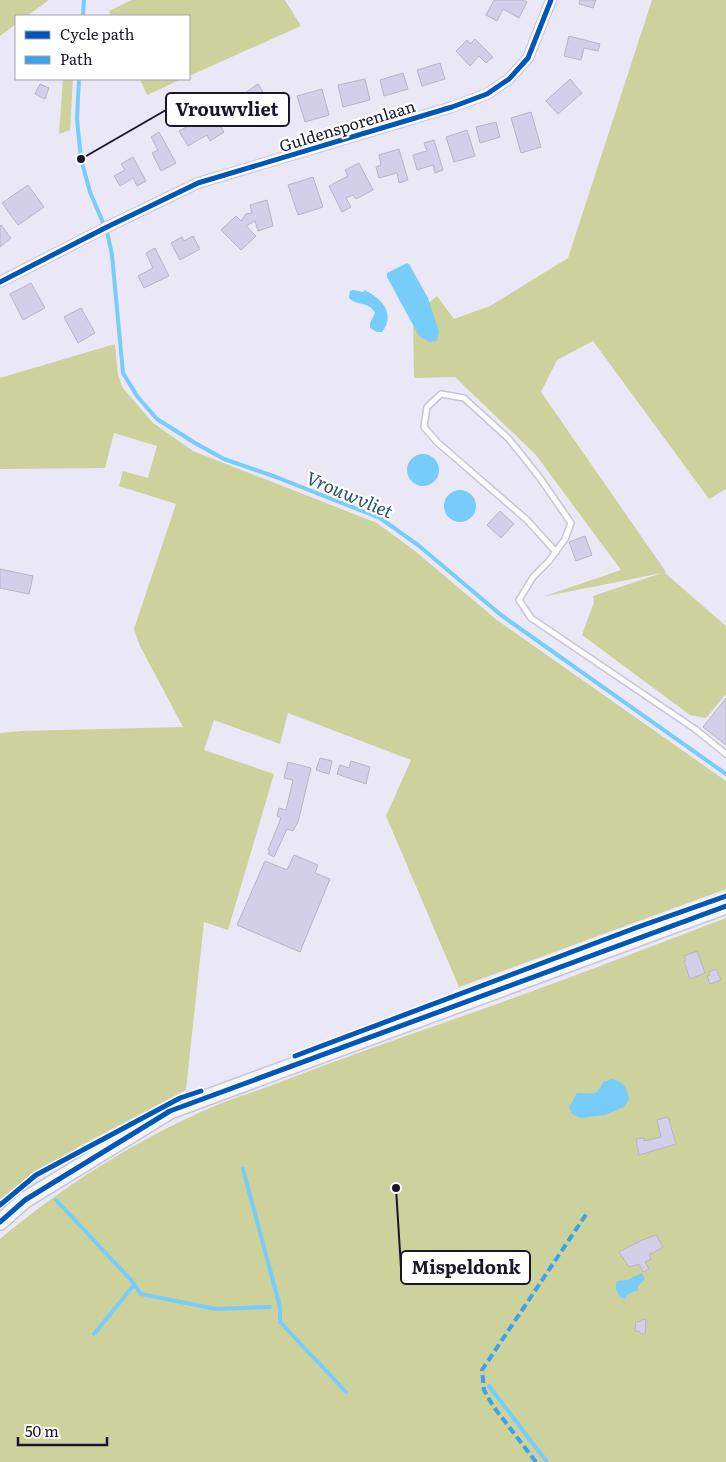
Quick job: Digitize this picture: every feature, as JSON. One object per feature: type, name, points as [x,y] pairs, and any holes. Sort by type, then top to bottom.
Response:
[{"type":"street","name":"Guldensporenlaan","points":[[0,282],[198,183],[452,107],[487,94],[509,79],[528,58],[551,0]]},
{"type":"street","points":[[0,1222],[25,1200],[170,1111],[726,906]]},
{"type":"lane","points":[[556,552],[527,520],[437,442],[424,427],[427,407],[441,394],[464,398],[509,439],[540,478],[571,523],[565,539],[556,552],[549,561],[533,577],[519,600],[531,618],[695,729],[726,754]]},
{"type":"green space","points":[[0,0],[49,0],[28,15],[15,15],[15,25],[0,36]]},
{"type":"green space","points":[[132,0],[285,0],[301,26],[190,76],[190,15],[111,15],[109,11]]},
{"type":"green space","points":[[652,0],[726,0],[726,489],[709,499],[593,341],[557,360],[541,392],[665,573],[726,626],[726,694],[706,718],[690,715],[582,635],[594,602],[593,596],[662,573],[542,597],[621,570],[536,455],[455,377],[414,378],[413,316],[437,296],[454,319],[490,306],[568,258]]},
{"type":"green space","points":[[63,80],[73,80],[70,130],[59,134]]},
{"type":"green space","points":[[140,80],[180,80],[147,95]]},
{"type":"green space","points":[[115,344],[118,376],[123,388],[153,423],[193,451],[377,523],[415,551],[497,620],[726,781],[726,889],[459,987],[386,816],[411,760],[288,713],[280,744],[214,720],[204,750],[274,774],[228,930],[204,922],[186,1090],[78,1147],[0,1210],[0,733],[183,727],[140,646],[134,629],[176,504],[119,486],[123,471],[148,478],[157,446],[114,433],[105,468],[0,469],[0,378]]},
{"type":"green space","points":[[726,918],[726,1462],[0,1462],[0,1239],[72,1184],[123,1152],[212,1107]]},
{"type":"water","points":[[407,263],[428,298],[439,332],[437,341],[429,342],[419,336],[387,277],[387,273]]},
{"type":"water","points":[[364,290],[371,293],[385,307],[388,319],[382,332],[377,332],[370,328],[370,323],[375,313],[372,309],[349,298],[350,291],[364,292]]},
{"type":"water","points":[[423,454],[429,455],[434,459],[438,464],[438,476],[434,481],[429,485],[423,486],[417,485],[412,481],[408,476],[407,470],[408,464],[412,459],[417,455]]},
{"type":"water","points":[[460,490],[472,494],[476,506],[472,518],[460,522],[448,518],[444,506],[448,494]]},
{"type":"water","points":[[612,1079],[622,1083],[626,1088],[629,1099],[624,1107],[605,1115],[581,1118],[572,1114],[569,1107],[577,1093],[593,1094],[598,1091],[603,1082]]},
{"type":"water","points":[[642,1273],[645,1279],[638,1286],[638,1290],[628,1294],[625,1299],[620,1297],[616,1290],[616,1283]]},
{"type":"building","points":[[494,0],[523,0],[527,2],[519,18],[503,9],[497,21],[486,15]]},
{"type":"building","points":[[580,0],[596,0],[593,8],[579,4]]},
{"type":"building","points":[[569,36],[600,44],[598,51],[584,48],[581,60],[564,56]]},
{"type":"building","points":[[475,39],[493,57],[486,63],[479,56],[470,66],[456,51],[467,40],[470,44]]},
{"type":"building","points":[[440,63],[445,79],[422,86],[417,70]]},
{"type":"building","points":[[403,73],[408,89],[384,96],[380,80]]},
{"type":"building","points":[[365,79],[370,100],[343,107],[338,85]]},
{"type":"building","points":[[570,79],[582,93],[558,114],[546,101]]},
{"type":"building","points":[[40,84],[49,88],[45,99],[35,94]]},
{"type":"building","points":[[258,84],[272,107],[269,109],[272,114],[261,121],[257,114],[241,123],[235,112],[251,103],[245,93]]},
{"type":"building","points":[[322,89],[329,115],[305,122],[297,96]]},
{"type":"building","points":[[206,100],[224,132],[210,141],[207,135],[188,146],[179,131],[196,122],[189,109]]},
{"type":"building","points":[[531,112],[541,147],[521,153],[511,118]]},
{"type":"building","points":[[496,122],[500,137],[480,143],[476,127]]},
{"type":"building","points":[[467,130],[475,156],[454,162],[446,137]]},
{"type":"building","points":[[159,132],[176,163],[161,171],[152,153],[158,150],[151,137]]},
{"type":"building","points":[[434,140],[443,170],[435,173],[433,165],[417,170],[413,155],[427,151],[424,143]]},
{"type":"building","points":[[399,149],[408,180],[399,183],[397,173],[379,178],[376,167],[381,165],[379,155]]},
{"type":"building","points":[[133,157],[146,181],[137,186],[133,178],[120,186],[114,176],[125,170],[121,164]]},
{"type":"building","points":[[359,163],[373,190],[356,199],[353,195],[346,198],[351,207],[342,212],[329,186],[348,176],[345,170]]},
{"type":"building","points":[[313,177],[323,207],[298,215],[288,185]]},
{"type":"building","points":[[28,185],[44,207],[18,225],[2,203]]},
{"type":"building","points":[[267,200],[273,226],[258,231],[255,221],[246,226],[256,236],[241,250],[221,230],[236,216],[241,221],[246,214],[252,213],[250,205]]},
{"type":"building","points":[[0,226],[11,238],[0,247]]},
{"type":"building","points":[[193,236],[200,249],[180,260],[171,243],[182,237],[184,241]]},
{"type":"building","points":[[155,248],[169,276],[144,288],[138,276],[153,268],[146,253]]},
{"type":"building","points":[[31,283],[45,308],[23,320],[10,294]]},
{"type":"building","points":[[81,308],[95,333],[78,343],[64,317]]},
{"type":"building","points":[[500,511],[514,524],[501,538],[487,525]]},
{"type":"building","points":[[585,536],[592,555],[576,561],[569,542]]},
{"type":"building","points":[[0,569],[33,576],[29,594],[0,588]]},
{"type":"building","points":[[726,698],[726,745],[703,727]]},
{"type":"building","points":[[320,758],[332,761],[329,774],[316,770]]},
{"type":"building","points":[[351,761],[370,767],[366,784],[337,774],[340,765],[349,768]]},
{"type":"building","points":[[288,762],[311,768],[298,822],[293,831],[287,829],[274,857],[268,854],[270,851],[268,850],[281,818],[277,816],[279,808],[286,810],[293,780],[284,778]]},
{"type":"building","points":[[294,855],[318,865],[315,873],[330,879],[300,952],[237,925],[265,861],[287,870]]},
{"type":"building","points":[[697,951],[705,973],[690,979],[684,956]]},
{"type":"building","points":[[716,969],[721,980],[710,984],[707,976],[710,975],[709,972]]},
{"type":"building","points":[[668,1117],[676,1144],[639,1155],[636,1139],[644,1138],[644,1141],[661,1137],[657,1120]]},
{"type":"building","points":[[656,1235],[663,1247],[649,1255],[651,1259],[645,1262],[649,1269],[643,1272],[639,1264],[629,1267],[619,1252]]},
{"type":"building","points":[[643,1319],[646,1320],[645,1334],[641,1334],[639,1331],[635,1331],[636,1321],[639,1322]]},
{"type":"waterway","name":"Vrouwvliet","points":[[83,15],[84,0]]},
{"type":"waterway","name":"Vrouwvliet","points":[[79,80],[77,119],[81,159],[90,192],[104,225]]},
{"type":"waterway","name":"Vrouwvliet","points":[[107,232],[112,255],[123,373],[137,396],[157,419],[224,459],[276,477],[380,518],[418,545],[501,615],[726,774]]},
{"type":"waterway","points":[[243,1169],[280,1307],[280,1322],[346,1392]]},
{"type":"waterway","points":[[56,1200],[131,1280],[141,1294],[216,1309],[270,1307]]},
{"type":"waterway","points":[[94,1334],[134,1285]]},
{"type":"waterway","points":[[489,1386],[547,1462]]},
{"type":"marked path","points":[[536,1462],[493,1406],[484,1390],[482,1370],[587,1213]]},
{"type":"cycle path","points":[[0,282],[198,183],[452,107],[487,94],[509,79],[528,58],[551,0]]},
{"type":"cycle path","points":[[295,1056],[638,927],[726,896]]},
{"type":"cycle path","points":[[0,1222],[25,1200],[170,1111],[726,906]]},
{"type":"cycle path","points":[[0,1205],[36,1175],[180,1098],[201,1091]]},
{"type":"place","name":"Vrouwvliet","points":[[81,159]]},
{"type":"place","name":"Mispeldonk","points":[[396,1188]]}]
